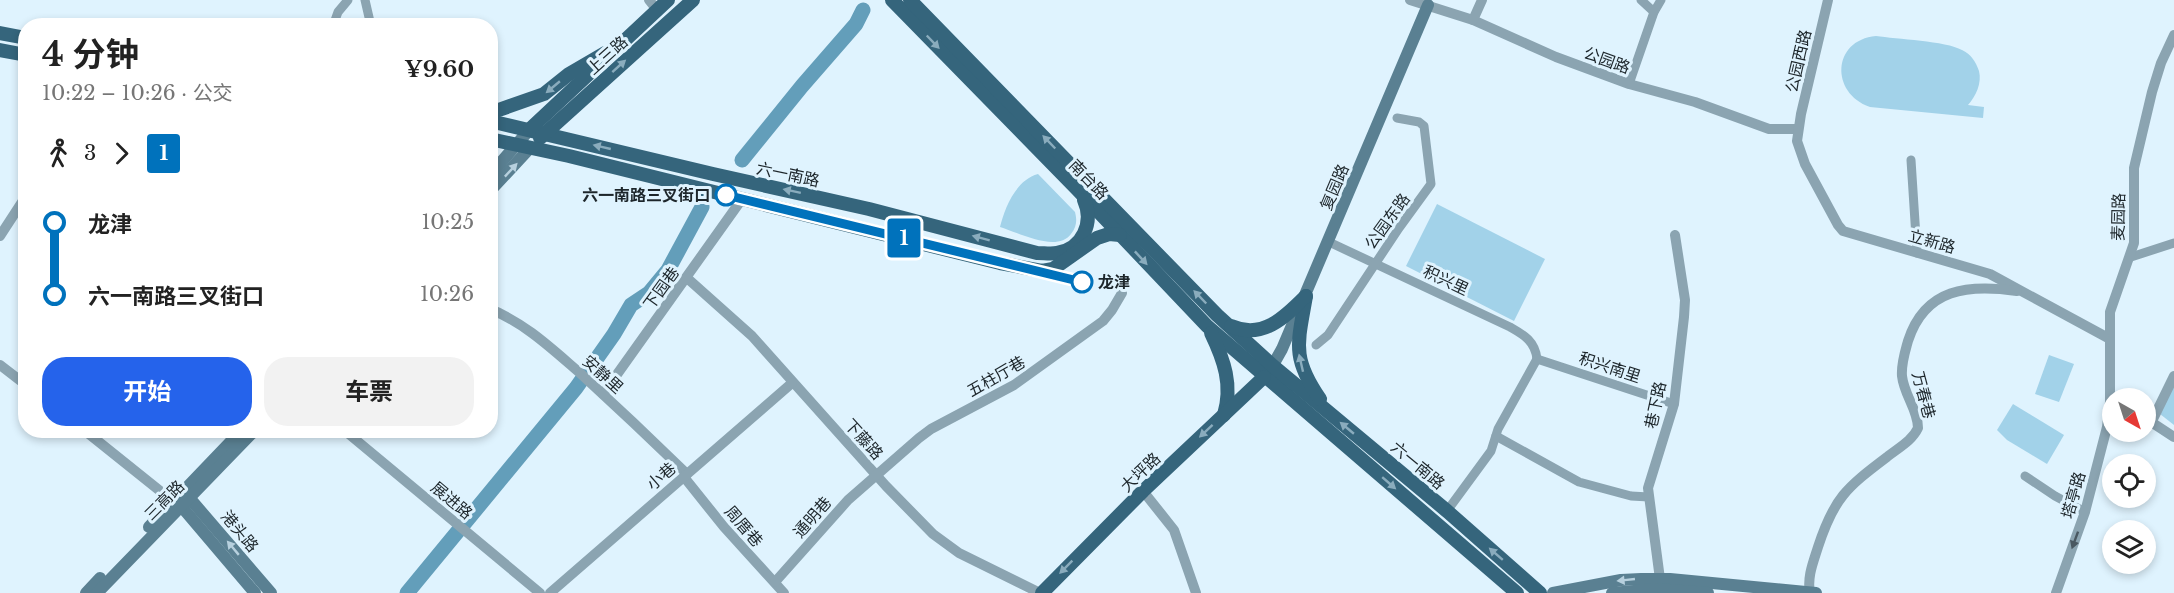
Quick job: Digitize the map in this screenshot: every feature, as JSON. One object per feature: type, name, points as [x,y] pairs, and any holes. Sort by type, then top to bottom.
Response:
[{"type":"main road","name":"上三路","points":[[530,129],[620,45],[653,5],[668,0]]},
{"type":"main road","name":"上三路","points":[[530,148],[693,0]]},
{"type":"main road","name":"南台路","points":[[892,0],[1207,326],[1269,372]]},
{"type":"main road","name":"南台路","points":[[910,0],[1227,324],[1269,372]]},
{"type":"main road","name":"复园路","points":[[1269,372],[1306,296],[1429,3]]},
{"type":"main road","points":[[0,33],[18,36]]},
{"type":"main road","points":[[498,110],[544,94],[585,63],[620,45]]},
{"type":"main road","points":[[0,50],[18,53]]},
{"type":"main road","name":"六一南路","points":[[498,123],[869,209],[1037,254],[1064,251],[1072,247],[1082,236],[1089,215],[1088,208],[1077,189]]},
{"type":"main road","points":[[498,166],[530,129]]},
{"type":"main road","name":"六一南路","points":[[498,141],[1000,263],[1042,271],[1053,269],[1097,238],[1109,234],[1120,235]]},
{"type":"main road","points":[[498,182],[530,148]]},
{"type":"main road","points":[[1227,324],[1240,330],[1264,329],[1284,318],[1306,296]]},
{"type":"main road","points":[[1306,296],[1299,336],[1300,362],[1308,382],[1330,413]]},
{"type":"main road","points":[[1207,326],[1223,358],[1227,376],[1228,398],[1224,415]]},
{"type":"main road","name":"六一南路","points":[[1269,372],[1330,413],[1447,511],[1539,593]]},
{"type":"main road","name":"六一南路","points":[[1269,372],[1517,593]]},
{"type":"main road","name":"大坪路","points":[[1041,593],[1143,491],[1269,372]]},
{"type":"main road","name":"三高路","points":[[97,593],[235,438]]},
{"type":"main road","name":"三高路","points":[[86,593],[247,438]]},
{"type":"main road","name":"港头路","points":[[180,501],[255,593]]},
{"type":"main road","name":"港头路","points":[[180,501],[271,593]]},
{"type":"main road","points":[[1553,593],[1621,580],[1660,579],[1812,592]]},
{"type":"main road","points":[[1612,593],[1656,589],[1707,593]]},
{"type":"street","points":[[336,18],[348,0]]},
{"type":"street","points":[[365,0],[370,18]]},
{"type":"street","name":"公园路","points":[[1410,0],[1429,3],[1556,57],[1629,84],[1695,102],[1769,129],[1798,129]]},
{"type":"street","points":[[1473,20],[1482,0]]},
{"type":"street","points":[[1641,0],[1654,12]]},
{"type":"street","points":[[1629,84],[1660,0]]},
{"type":"street","name":"公园西路","points":[[1798,129],[1828,0]]},
{"type":"street","name":"麦园路","points":[[2111,388],[2111,307],[2131,256],[2135,236],[2134,175],[2136,160],[2152,92],[2161,63],[2174,35]]},
{"type":"street","name":"公园东路","points":[[1316,345],[1328,335],[1431,184],[1424,126],[1419,122],[1397,118]]},
{"type":"street","name":"立新路","points":[[1798,129],[1797,141],[1805,164],[1825,204],[1843,231],[1981,271],[2023,291],[2110,339]]},
{"type":"street","points":[[1911,160],[1917,253]]},
{"type":"street","name":"下园巷","points":[[599,390],[687,278],[742,199]]},
{"type":"street","points":[[0,236],[18,208]]},
{"type":"street","name":"巷下路","points":[[1660,579],[1649,497],[1650,480],[1674,404],[1685,306],[1680,258],[1675,236]]},
{"type":"street","name":"积兴里","points":[[1329,242],[1525,336],[1534,345],[1537,358]]},
{"type":"street","points":[[2131,256],[2174,243]]},
{"type":"street","name":"下藤路","points":[[687,278],[753,336],[792,383],[915,517],[950,547],[1041,593]]},
{"type":"street","name":"万春巷","points":[[1812,592],[1810,574],[1827,519],[1836,503],[1851,485],[1911,439],[1918,428],[1916,415],[1906,396],[1902,374],[1904,355],[1919,315],[1936,300],[1955,292],[1990,289],[2023,291]]},
{"type":"street","name":"五柱厅巷","points":[[876,474],[931,429],[1032,374],[1107,317],[1122,293]]},
{"type":"street","name":"安静里","points":[[498,313],[519,323],[573,367],[686,475]]},
{"type":"street","points":[[1447,511],[1491,451],[1496,436],[1537,358]]},
{"type":"street","name":"积兴南里","points":[[1537,358],[1674,404]]},
{"type":"street","points":[[0,365],[18,379]]},
{"type":"street","points":[[2156,406],[2174,376]]},
{"type":"street","name":"小巷","points":[[550,593],[792,383]]},
{"type":"street","points":[[2156,425],[2174,437]]},
{"type":"street","points":[[1496,436],[1572,480],[1631,496],[1649,497]]},
{"type":"street","points":[[95,438],[180,501]]},
{"type":"street","name":"展进路","points":[[354,438],[540,593]]},
{"type":"street","name":"塔亭路","points":[[2056,593],[2085,512],[2103,442]]},
{"type":"street","name":"通明巷","points":[[775,582],[841,507],[876,474]]},
{"type":"street","name":"周厝巷","points":[[686,475],[724,527],[784,593]]},
{"type":"street","points":[[2025,476],[2085,512]]},
{"type":"street","points":[[1143,491],[1174,530],[1196,593]]},
{"type":"shaded area","points":[[1876,36],[1945,44],[1968,54],[1976,64],[1980,80],[1974,98],[1968,105],[1984,107],[1983,118],[1870,107],[1857,100],[1848,91],[1843,79],[1844,57],[1851,47],[1861,40]]},
{"type":"shaded area","points":[[1038,174],[1075,212],[1076,220],[1071,234],[1057,242],[1037,240],[1000,227],[1008,203],[1018,188],[1030,177]]},
{"type":"shaded area","points":[[1437,204],[1545,259],[1514,321],[1406,266]]},
{"type":"shaded area","points":[[2049,355],[2074,364],[2059,402],[2035,394]]},
{"type":"shaded area","points":[[2174,385],[2174,425],[2160,414]]},
{"type":"shaded area","points":[[2013,404],[2064,435],[2047,464],[2007,440],[1997,430]]},
{"type":"waterway","points":[[742,160],[856,24],[863,10]]},
{"type":"waterway","points":[[407,593],[576,388],[614,334],[631,305],[649,293],[668,270],[702,207]]},
{"type":"bus line","name":"1","points":[[726,195],[1082,282]]},
{"type":"place","name":"六一南路三叉街口","points":[[726,195]]},
{"type":"place","name":"龙津","points":[[1082,282]]}]
